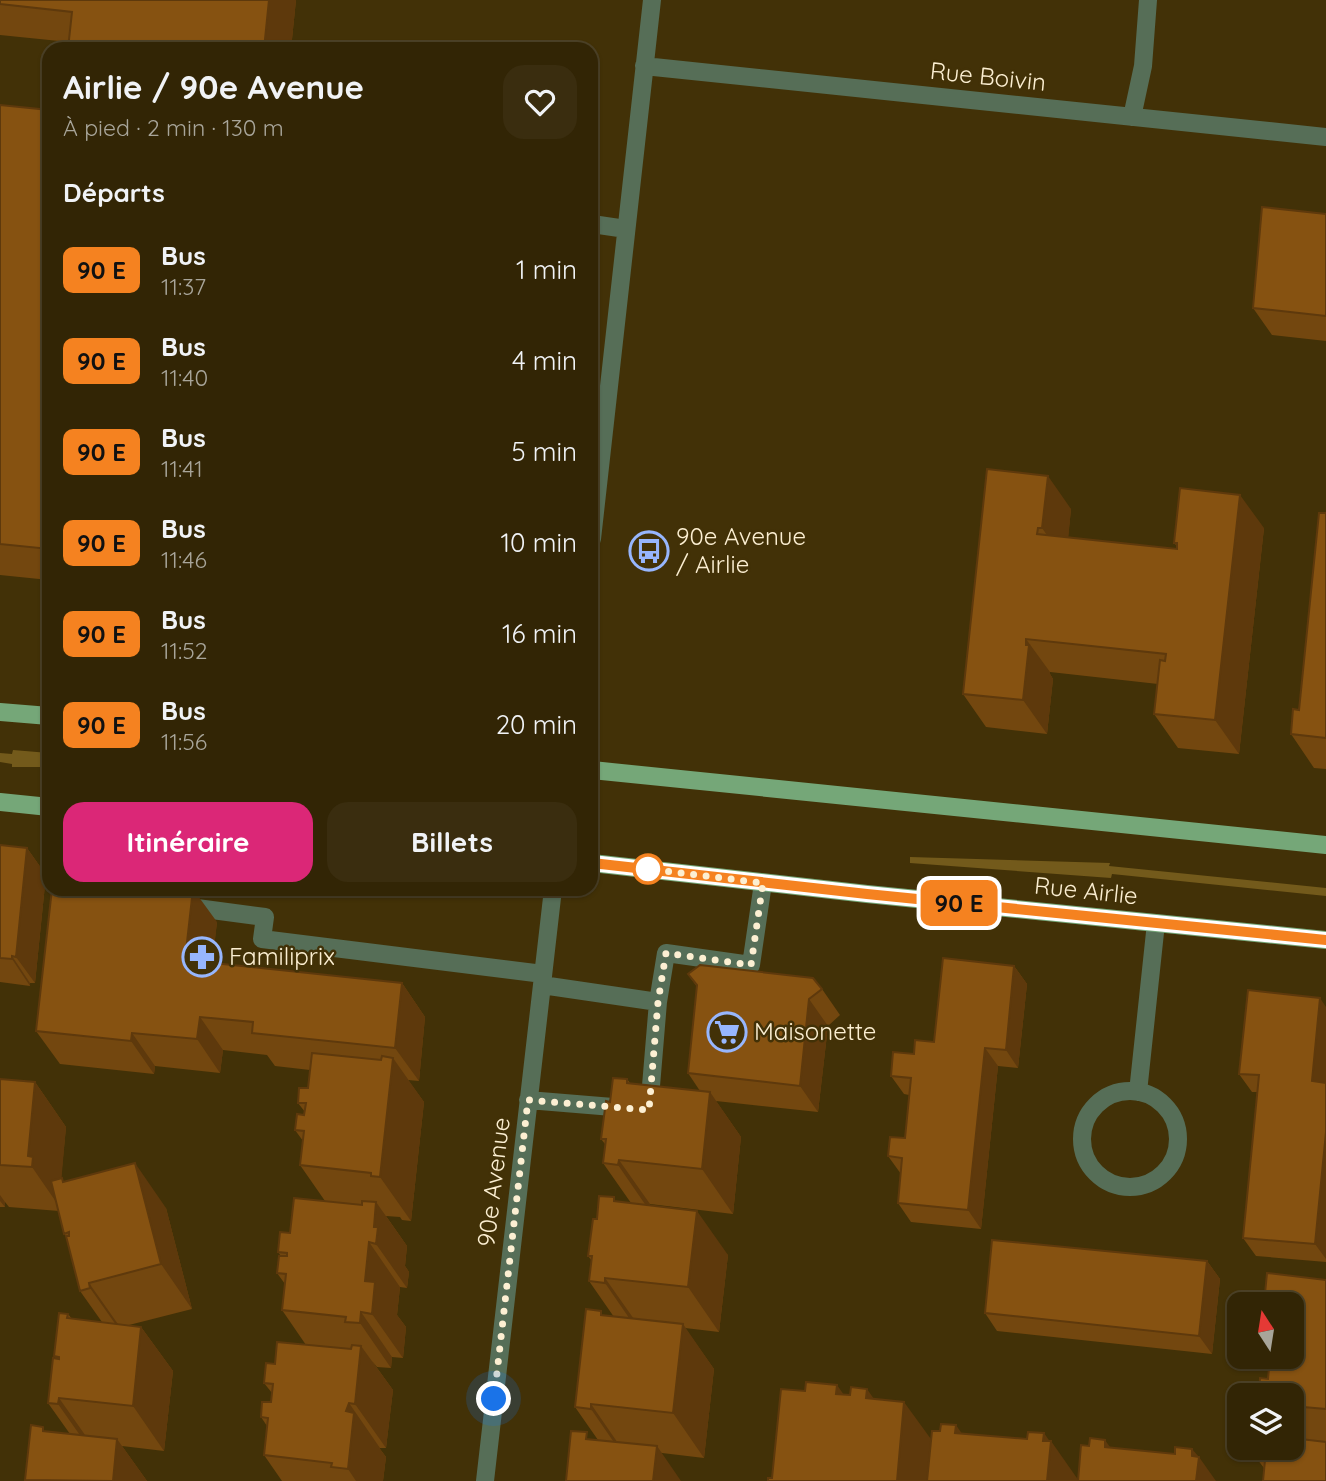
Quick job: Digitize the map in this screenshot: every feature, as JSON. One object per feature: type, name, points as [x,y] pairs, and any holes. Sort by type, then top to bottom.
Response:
[{"type":"main road","points":[[0,712],[42,715]]},
{"type":"main road","points":[[598,771],[1326,845]]},
{"type":"main road","points":[[0,802],[42,806]]},
{"type":"main road","name":"Rue Airlie","points":[[598,864],[1326,940]]},
{"type":"street","points":[[598,458],[652,0]]},
{"type":"street","points":[[1132,117],[1143,66],[1148,0]]},
{"type":"street","name":"Rue Boivin","points":[[644,66],[1326,136]]},
{"type":"street","points":[[598,224],[626,229]]},
{"type":"street","points":[[528,1100],[649,1110],[658,1002],[666,953],[751,965],[763,883]]},
{"type":"street","points":[[183,896],[182,906],[264,917],[262,939],[542,980],[658,1002]]},
{"type":"street","name":"90e Avenue","points":[[485,1481],[552,896]]},
{"type":"street","points":[[1138,1092],[1156,923]]},
{"type":"street","points":[[1138,1092],[1154,1098],[1167,1109],[1175,1124],[1178,1141],[1170,1166],[1158,1178],[1142,1185],[1125,1187],[1109,1182],[1090,1165],[1083,1149],[1083,1132],[1088,1116],[1098,1103],[1121,1093],[1138,1092]]},
{"type":"shaded area","points":[[13,750],[42,752],[42,767],[12,767],[12,764],[0,762],[0,753],[12,754]]},
{"type":"shaded area","points":[[910,857],[1110,863],[1109,866],[1326,888],[1326,896],[1112,874],[1111,878],[910,863]]},
{"type":"building","points":[[0,0],[269,0],[265,42],[69,42],[72,12],[0,4]]},
{"type":"building","points":[[0,105],[42,109],[42,548],[0,544]]},
{"type":"building","points":[[1262,207],[1326,214],[1326,316],[1253,308]]},
{"type":"building","points":[[987,469],[1048,476],[1042,528],[1038,528],[1037,534],[1177,549],[1177,543],[1174,543],[1180,488],[1240,495],[1215,720],[1154,714],[1160,660],[1165,661],[1166,654],[1026,639],[1026,645],[1029,645],[1023,700],[963,694]]},
{"type":"building","points":[[1319,513],[1326,513],[1326,738],[1291,734],[1293,709],[1299,710]]},
{"type":"building","points":[[0,845],[27,848],[16,957],[12,956],[12,959],[0,958]]},
{"type":"building","points":[[51,896],[192,896],[185,960],[402,983],[395,1048],[252,1033],[253,1022],[200,1017],[197,1039],[132,1033],[131,1041],[36,1031]]},
{"type":"building","points":[[943,958],[1014,966],[1006,1050],[985,1048],[968,1210],[898,1203],[902,1158],[888,1156],[890,1137],[905,1138],[911,1078],[891,1076],[893,1052],[914,1054],[915,1040],[934,1042]]},
{"type":"building","points":[[700,965],[813,978],[822,989],[809,999],[800,1086],[688,1073],[697,985],[688,974]]},
{"type":"building","points":[[1248,990],[1320,998],[1312,1081],[1326,1083],[1326,1132],[1315,1244],[1243,1238],[1259,1075],[1239,1074]]},
{"type":"building","points":[[312,1053],[381,1060],[382,1056],[393,1058],[380,1177],[371,1176],[371,1173],[300,1165],[304,1131],[295,1130],[297,1114],[304,1115],[306,1103],[298,1103],[299,1088],[308,1088]]},
{"type":"building","points":[[613,1078],[627,1079],[627,1083],[710,1092],[702,1169],[619,1160],[618,1165],[603,1163],[606,1139],[601,1139],[606,1101],[610,1102]]},
{"type":"building","points":[[0,1079],[35,1082],[28,1156],[33,1157],[32,1167],[0,1165]]},
{"type":"building","points":[[135,1163],[161,1264],[89,1283],[90,1288],[80,1291],[66,1236],[69,1236],[69,1232],[64,1234],[51,1181],[62,1178],[63,1182]]},
{"type":"building","points":[[599,1196],[614,1197],[614,1201],[697,1211],[688,1287],[605,1278],[605,1283],[589,1281],[592,1256],[588,1256],[593,1219],[597,1219]]},
{"type":"building","points":[[294,1198],[362,1205],[362,1201],[376,1202],[376,1244],[369,1242],[365,1281],[375,1282],[372,1314],[361,1312],[360,1323],[345,1322],[346,1317],[282,1310],[286,1274],[277,1273],[279,1256],[287,1256],[287,1253],[278,1252],[280,1232],[290,1233]]},
{"type":"building","points":[[992,1240],[1207,1261],[1199,1336],[985,1313]]},
{"type":"building","points":[[1267,1273],[1326,1280],[1326,1409],[1304,1407],[1304,1383],[1260,1383],[1260,1378],[1268,1379],[1269,1369],[1304,1369],[1304,1292],[1265,1292]]},
{"type":"building","points":[[586,1309],[601,1311],[601,1315],[683,1324],[673,1413],[591,1404],[591,1409],[575,1407]]},
{"type":"building","points":[[59,1313],[68,1314],[67,1318],[141,1327],[133,1406],[59,1398],[58,1404],[48,1403],[53,1358],[59,1359],[54,1356]]},
{"type":"building","points":[[277,1342],[351,1349],[352,1345],[361,1346],[355,1404],[349,1403],[346,1411],[354,1413],[348,1469],[331,1467],[332,1463],[264,1455],[268,1418],[261,1417],[262,1402],[271,1402],[273,1384],[264,1383],[266,1363],[275,1364]]},
{"type":"building","points":[[806,1382],[837,1385],[836,1394],[850,1395],[851,1387],[867,1389],[866,1398],[904,1402],[897,1481],[768,1481],[768,1478],[772,1478],[781,1389],[805,1391]]},
{"type":"building","points":[[941,1424],[956,1425],[955,1433],[1027,1439],[1028,1432],[1044,1433],[1043,1441],[1051,1441],[1047,1481],[927,1481],[932,1431],[940,1431]]},
{"type":"building","points":[[31,1425],[43,1427],[43,1431],[117,1439],[113,1481],[25,1480]]},
{"type":"building","points":[[571,1431],[587,1432],[586,1439],[657,1446],[653,1481],[566,1481]]},
{"type":"building","points":[[1090,1438],[1105,1440],[1105,1447],[1175,1454],[1175,1447],[1192,1449],[1192,1456],[1199,1457],[1196,1481],[1078,1481],[1081,1445],[1089,1446]]},
{"type":"building","points":[[1304,1439],[1326,1442],[1326,1481],[1263,1481],[1265,1460],[1304,1460]]},
{"type":"bus line","points":[[598,864],[867,894],[1326,940]]},
{"type":"place","name":"90e Avenue / Airlie","points":[[649,551]]},
{"type":"place","name":"Familiprix","points":[[202,957]]},
{"type":"place","name":"Maisonette","points":[[727,1032]]},
{"type":"route","points":[[494,1399],[528,1100],[649,1110],[658,1002],[666,953],[751,965],[763,883],[648,869]]}]
